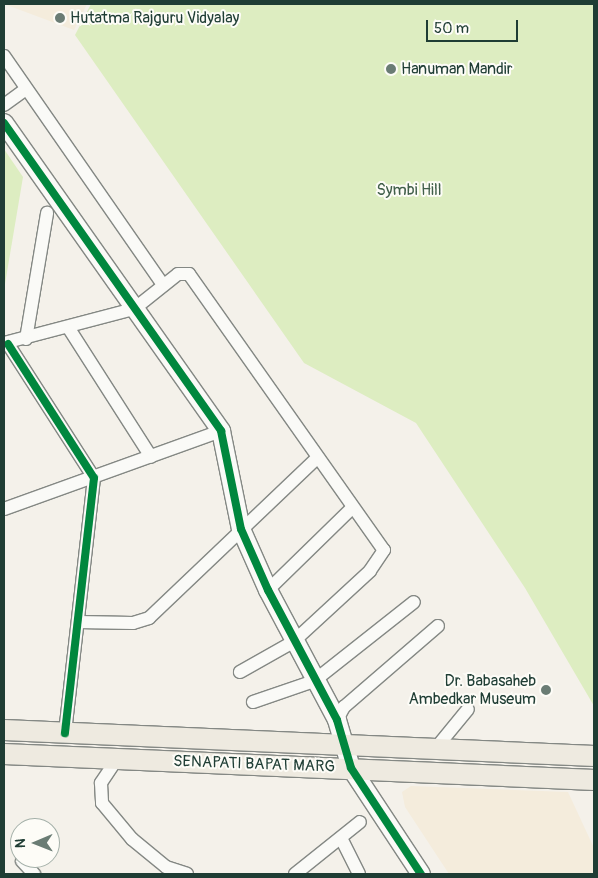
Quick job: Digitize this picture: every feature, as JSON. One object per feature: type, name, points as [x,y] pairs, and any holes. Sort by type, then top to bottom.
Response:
[{"type":"main road","name":"SENAPATI BAPAT MARG","points":[[4,730],[342,743],[594,756]]},
{"type":"main road","name":"SENAPATI BAPAT MARG","points":[[4,754],[594,780]]},
{"type":"street","points":[[4,56],[163,285]]},
{"type":"street","points":[[4,105],[26,89]]},
{"type":"street","points":[[4,123],[221,430],[241,529],[268,590],[293,642],[337,720],[342,743],[351,768],[421,874]]},
{"type":"street","points":[[26,339],[47,214]]},
{"type":"street","points":[[65,733],[94,478],[5,345],[134,309],[178,274],[189,274],[352,508],[383,545],[382,559],[293,642],[240,672]]},
{"type":"street","points":[[68,327],[151,457]]},
{"type":"street","points":[[4,509],[94,478],[221,430]]},
{"type":"street","points":[[78,622],[132,623],[149,618],[317,458]]},
{"type":"street","points":[[268,590],[352,508]]},
{"type":"street","points":[[254,702],[314,681],[414,602]]},
{"type":"street","points":[[337,720],[344,707],[438,626]]},
{"type":"street","points":[[436,748],[468,710]]},
{"type":"street","points":[[118,759],[101,783],[102,803],[139,844],[166,867],[187,874]]},
{"type":"street","points":[[295,874],[360,822]]},
{"type":"street","points":[[341,838],[359,874]]},
{"type":"shaded area","name":"Hutatma Rajguru Vidyalay","points":[[4,4],[87,4],[74,30]]},
{"type":"shaded area","points":[[411,786],[568,792],[594,848],[594,874],[449,874],[405,807],[402,792]]},
{"type":"green space","name":"Symbi Hill","points":[[91,4],[594,4],[594,706],[525,588],[416,423],[304,363],[75,35]]},
{"type":"green space","points":[[4,149],[23,177],[4,290]]},
{"type":"cycle path","points":[[4,123],[221,431],[241,529],[268,590],[337,720],[351,768],[421,874]]},
{"type":"cycle path","points":[[8,344],[94,478],[65,733]]},
{"type":"place","name":"Hutatma Rajguru Vidyalay","points":[[60,18]]},
{"type":"place","name":"Hanuman Mandir","points":[[391,69]]},
{"type":"place","name":"Dr. Babasaheb Ambedkar Museum","points":[[546,690]]}]
